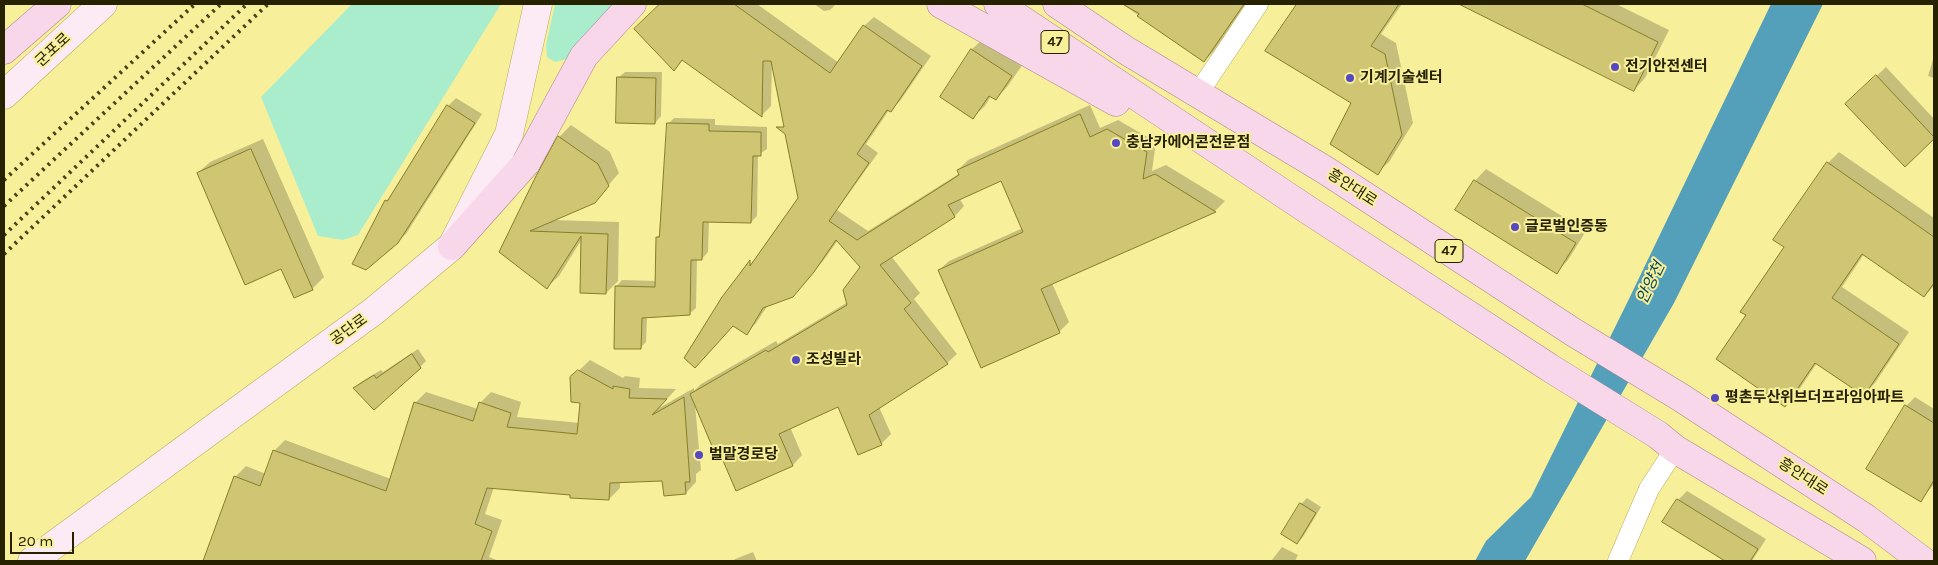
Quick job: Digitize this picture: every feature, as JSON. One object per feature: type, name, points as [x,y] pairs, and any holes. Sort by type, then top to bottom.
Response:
[{"type":"main road","points":[[4,50],[57,4]]},
{"type":"main road","points":[[452,246],[526,163],[584,56],[632,4]]},
{"type":"main road","points":[[941,4],[1305,208]]},
{"type":"main road","name":"47","points":[[998,4],[1550,368],[1858,559]]},
{"type":"main road","name":"흥안대로","points":[[1057,4],[1127,51],[1325,170],[1573,332],[1680,397],[1867,520],[1923,561]]},
{"type":"main road","points":[[1083,4],[1325,170]]},
{"type":"main road","points":[[1867,520],[1934,561]]},
{"type":"street","name":"군포로","points":[[4,95],[103,4]]},
{"type":"street","name":"공단로","points":[[32,561],[374,311],[452,246],[509,134],[538,4]]},
{"type":"street","points":[[1203,86],[1258,4]]},
{"type":"street","points":[[1618,561],[1667,442]]},
{"type":"green space","points":[[352,4],[501,4],[358,235],[343,240],[318,236],[261,97]]},
{"type":"green space","points":[[555,4],[616,4],[567,59],[555,62],[547,57],[546,45]]},
{"type":"water","name":"안양천","points":[[1771,4],[1823,4],[1674,303],[1525,561],[1475,561],[1486,541],[1531,497]]},
{"type":"building","points":[[660,4],[734,4],[830,73],[863,25],[922,66],[891,112],[887,110],[857,154],[869,163],[829,221],[857,240],[959,175],[957,170],[1080,114],[1090,137],[1107,129],[1147,152],[1143,179],[1155,174],[1216,212],[1041,289],[1060,333],[981,368],[938,270],[1023,232],[1001,181],[948,205],[955,217],[880,265],[911,303],[904,309],[948,364],[869,415],[882,445],[858,455],[838,407],[779,434],[793,466],[736,491],[721,456],[717,458],[690,394],[766,350],[768,352],[847,305],[843,290],[860,267],[836,240],[814,272],[793,297],[763,308],[747,335],[733,326],[695,368],[684,358],[722,297],[750,260],[750,266],[798,198],[785,134],[776,127],[784,127],[771,61],[763,61],[762,117],[682,60],[674,71],[634,29]]},
{"type":"building","points":[[1123,4],[1244,4],[1204,62],[1137,16],[1139,14]]},
{"type":"building","name":"기계기술센터","points":[[1297,4],[1399,4],[1371,46],[1385,54],[1402,135],[1378,175],[1330,144],[1351,103],[1265,51]]},
{"type":"building","name":"전기안전센터","points":[[1459,4],[1582,4],[1658,42],[1634,91]]},
{"type":"building","points":[[971,49],[1012,76],[996,100],[989,96],[973,119],[940,97]]},
{"type":"building","points":[[1876,75],[1934,137],[1905,167],[1845,104]]},
{"type":"building","points":[[617,77],[656,78],[655,124],[616,123]]},
{"type":"building","points":[[447,105],[475,123],[398,243],[366,270],[352,264],[385,200],[387,201]]},
{"type":"building","points":[[667,123],[709,124],[709,131],[761,132],[761,156],[753,156],[751,223],[703,222],[702,260],[691,260],[690,315],[642,318],[641,349],[614,349],[615,286],[655,287],[656,237],[659,237]]},
{"type":"building","points":[[558,136],[598,164],[609,186],[595,203],[530,231],[608,234],[606,294],[580,293],[581,236],[547,289],[499,252]]},
{"type":"building","points":[[251,149],[313,290],[294,298],[281,269],[245,285],[197,173]]},
{"type":"building","points":[[1827,162],[1934,237],[1934,283],[1924,297],[1862,254],[1832,298],[1899,344],[1864,396],[1815,363],[1785,407],[1716,359],[1746,315],[1740,312],[1784,247],[1773,240]]},
{"type":"building","name":"글로벌인증동","points":[[1474,180],[1576,243],[1557,274],[1455,210]]},
{"type":"building","points":[[412,354],[421,368],[374,410],[353,388],[374,375],[376,378]]},
{"type":"building","points":[[578,370],[613,389],[613,386],[630,389],[629,398],[667,399],[652,415],[684,397],[690,482],[685,482],[686,494],[664,496],[662,481],[610,483],[609,500],[570,498],[570,495],[487,488],[475,524],[492,531],[481,561],[203,561],[234,476],[260,486],[273,450],[386,491],[414,402],[473,421],[479,402],[511,413],[507,427],[577,434],[580,403],[571,402],[570,377]]},
{"type":"building","points":[[1905,405],[1934,423],[1934,480],[1921,502],[1866,469]]},
{"type":"building","points":[[1677,499],[1758,549],[1750,561],[1725,561],[1662,522]]},
{"type":"building","points":[[1300,503],[1316,513],[1297,544],[1281,534]]},
{"type":"railway","points":[[4,180],[195,4]]},
{"type":"railway","points":[[4,206],[221,4]]},
{"type":"railway","points":[[4,235],[247,4]]},
{"type":"railway","points":[[4,254],[268,4]]},
{"type":"place","name":"전기안전센터","points":[[1615,67]]},
{"type":"place","name":"기계기술센터","points":[[1350,78]]},
{"type":"place","name":"충남카에어콘전문점","points":[[1116,143]]},
{"type":"place","name":"글로벌인증동","points":[[1515,227]]},
{"type":"place","name":"조성빌라","points":[[796,360]]},
{"type":"place","name":"평촌두산위브더프라임아파트","points":[[1715,398]]},
{"type":"place","name":"벌말경로당","points":[[699,455]]}]
